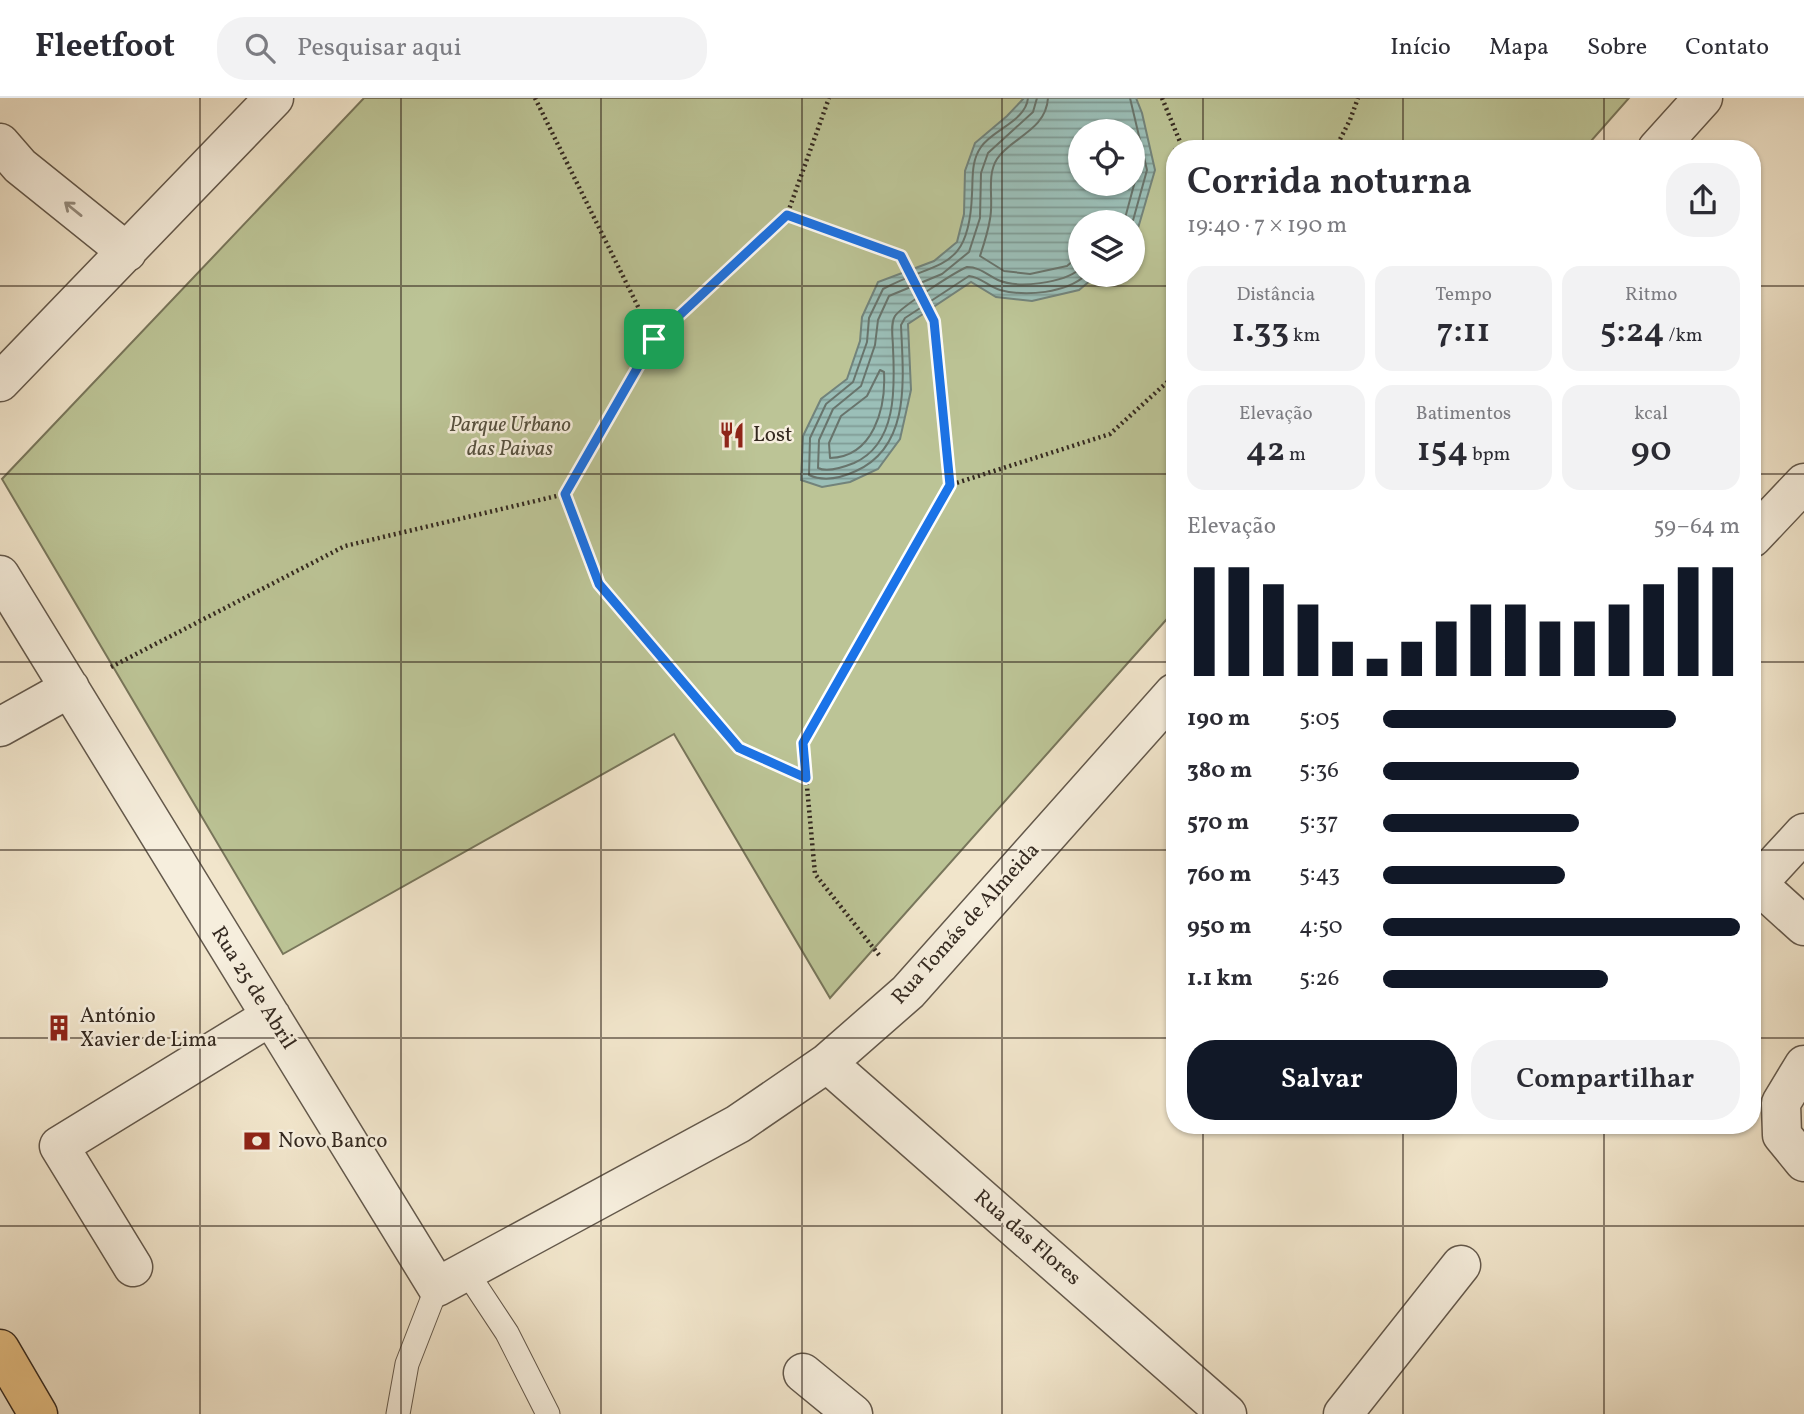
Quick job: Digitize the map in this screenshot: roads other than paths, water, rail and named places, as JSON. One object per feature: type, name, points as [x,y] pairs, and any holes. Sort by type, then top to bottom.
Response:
[{"type":"main road","points":[[0,1349],[38,1414]]},
{"type":"street","points":[[0,382],[274,98]]},
{"type":"street","points":[[1665,140],[1703,98]]},
{"type":"street","points":[[0,143],[20,166],[127,252]]},
{"type":"street","points":[[1761,528],[1804,483]]},
{"type":"street","name":"Rua 25 de Abril","points":[[0,575],[271,1016],[452,1279]]},
{"type":"street","points":[[0,727],[70,688]]},
{"type":"street","name":"Rua Tomás de Almeida","points":[[452,1279],[738,1124],[827,1063],[908,992],[1166,702]]},
{"type":"street","points":[[1761,876],[1804,833]]},
{"type":"street","points":[[1761,887],[1804,926]]},
{"type":"street","points":[[133,1267],[59,1146],[271,1016]]},
{"type":"street","name":"Rua das Flores","points":[[827,1063],[1227,1414]]},
{"type":"street","points":[[1804,1065],[1781,1103],[1783,1135],[1804,1162]]},
{"type":"street","points":[[1343,1414],[1461,1265]]},
{"type":"street","points":[[803,1373],[853,1414]]},
{"type":"lane","points":[[398,1414],[407,1364],[452,1279]]},
{"type":"lane","name":"Rua 25 de Abril","points":[[452,1279],[507,1333],[548,1414]]},
{"type":"water","points":[[1024,98],[1136,98],[1143,119],[1068,119],[1068,196],[1145,196],[1145,126],[1155,170],[1143,210],[1068,210],[1068,287],[1083,287],[1079,290],[1032,301],[996,297],[971,282],[908,324],[911,390],[900,439],[878,469],[850,482],[822,487],[801,480],[803,436],[821,399],[847,379],[860,341],[862,317],[878,282],[934,261],[957,242],[964,214],[965,171],[975,143]]},
{"type":"place","name":"Lost","points":[[732,435]]},
{"type":"place","name":"António Xavier de Lima","points":[[59,1028]]},
{"type":"place","name":"Novo Banco","points":[[257,1141]]},
{"type":"park label","name":"Parque Urbano das Paivas","points":[[510,437]]}]
